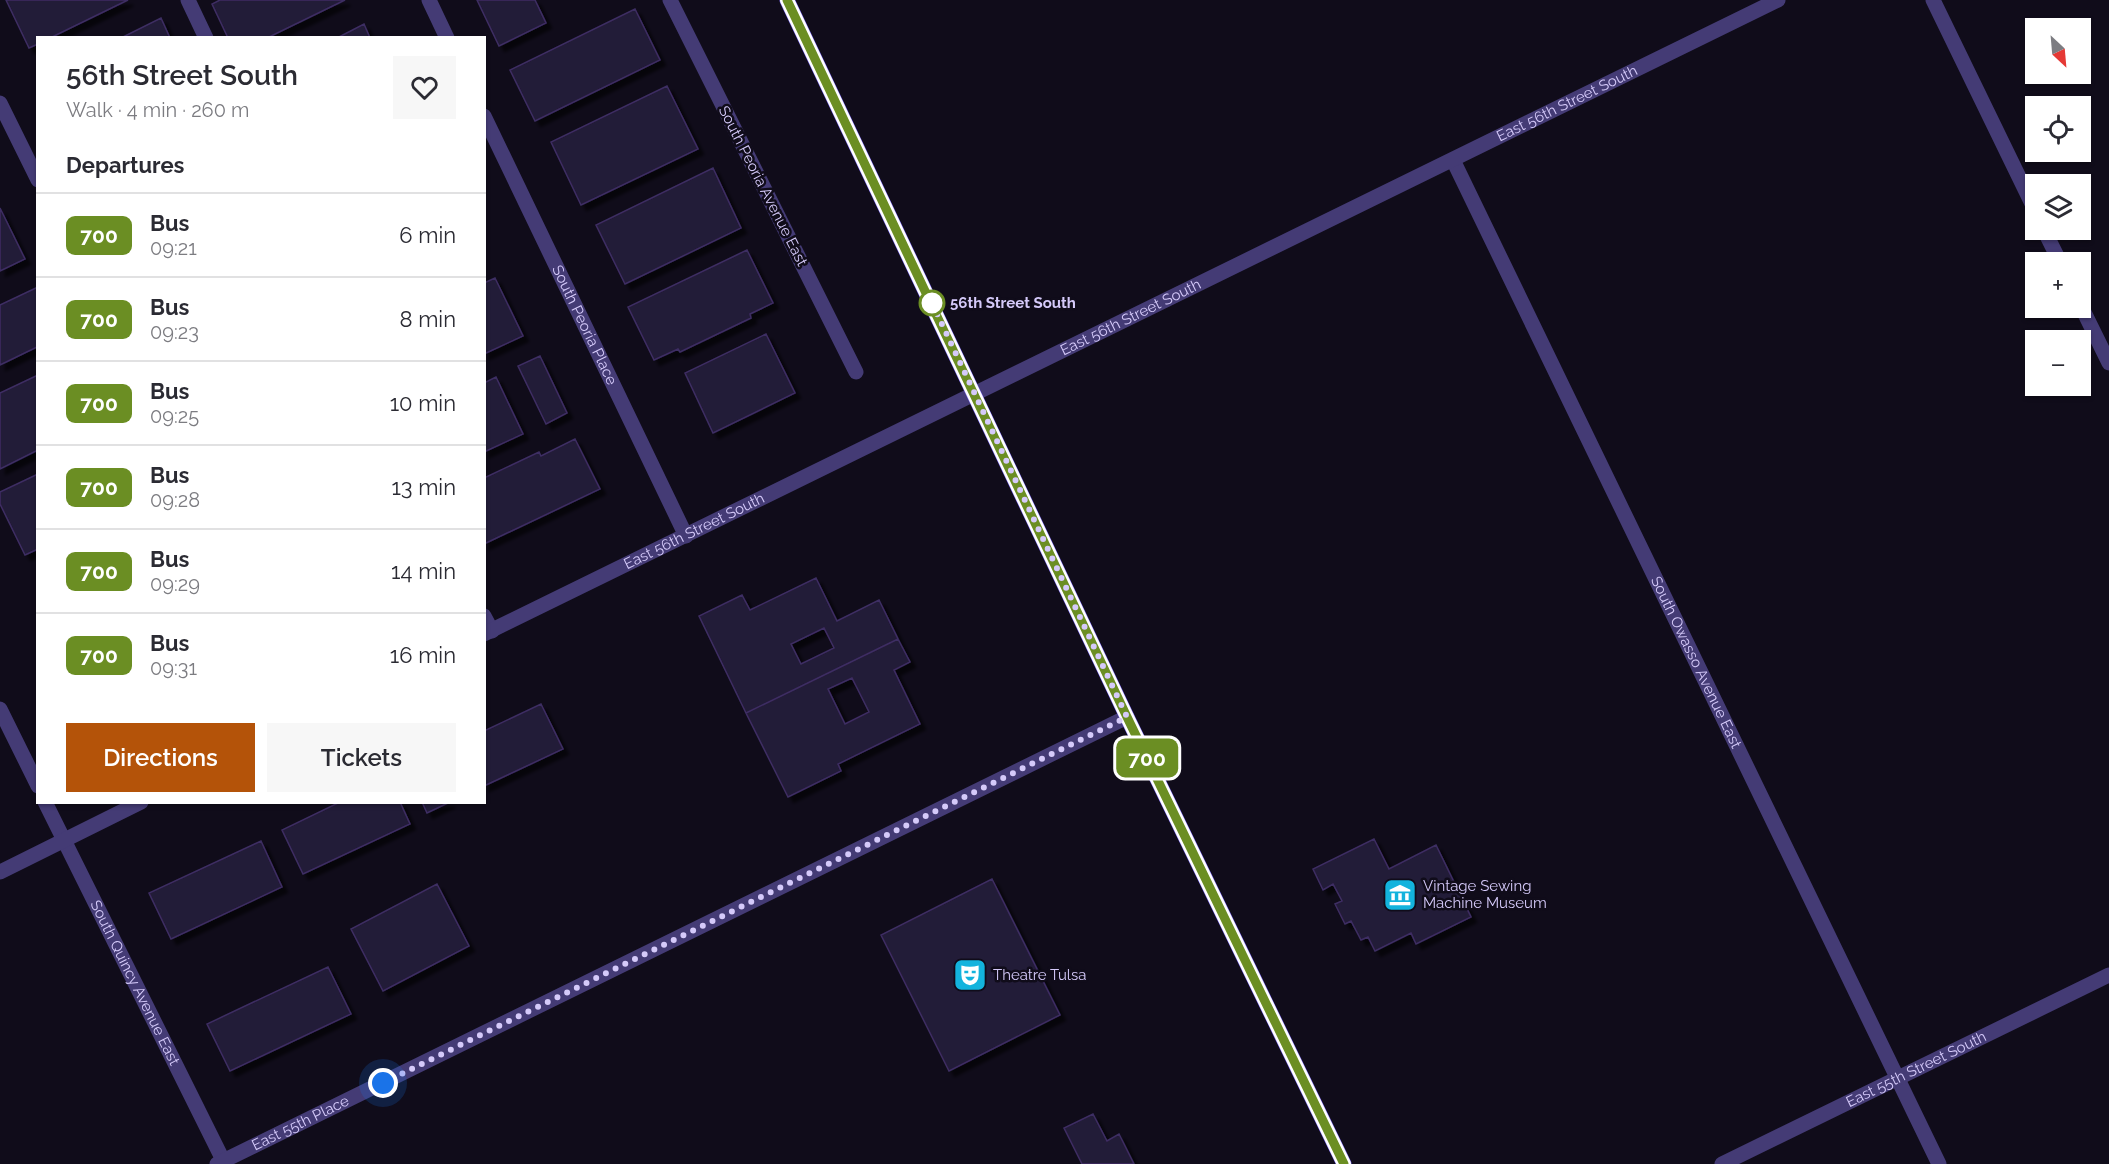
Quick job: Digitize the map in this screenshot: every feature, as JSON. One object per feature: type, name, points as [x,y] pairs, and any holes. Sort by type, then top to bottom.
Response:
[{"type":"main road","points":[[787,0],[1127,717],[1344,1164]]},
{"type":"street","points":[[188,0],[205,36]]},
{"type":"street","points":[[429,0],[446,36]]},
{"type":"street","name":"South Peoria Avenue East","points":[[670,0],[856,372]]},
{"type":"street","name":"East 56th Street South","points":[[488,633],[1778,0]]},
{"type":"street","points":[[1933,0],[2025,189]]},
{"type":"street","points":[[0,103],[36,176]]},
{"type":"street","name":"South Peoria Place","points":[[486,120],[686,536]]},
{"type":"street","name":"South Owasso Avenue East","points":[[1453,160],[1940,1164]]},
{"type":"street","points":[[2087,318],[2109,363]]},
{"type":"street","points":[[0,709],[36,782]]},
{"type":"street","name":"East 55th Place","points":[[222,1163],[1127,717]]},
{"type":"street","name":"South Quincy Avenue East","points":[[46,804],[222,1163]]},
{"type":"street","points":[[0,872],[137,804]]},
{"type":"street","name":"East 55th Street South","points":[[1722,1164],[2109,975]]},
{"type":"building","points":[[6,0],[128,0],[54,36],[36,36],[36,45],[29,48]]},
{"type":"building","points":[[220,0],[345,0],[271,36],[227,36],[212,4]]},
{"type":"building","points":[[477,0],[535,0],[546,23],[499,46]]},
{"type":"building","points":[[635,9],[660,60],[535,121],[510,70]]},
{"type":"building","points":[[161,18],[169,36],[125,36]]},
{"type":"building","points":[[364,24],[369,36],[341,36]]},
{"type":"building","points":[[667,86],[698,149],[581,205],[551,142]]},
{"type":"building","points":[[713,168],[741,228],[625,284],[596,225]]},
{"type":"building","points":[[0,208],[25,259],[0,271]]},
{"type":"building","points":[[747,250],[773,303],[750,314],[751,318],[680,352],[678,349],[654,360],[628,307]]},
{"type":"building","points":[[495,278],[523,336],[486,353],[486,282]]},
{"type":"building","points":[[36,288],[36,347],[0,365],[0,305]]},
{"type":"building","points":[[766,334],[795,393],[713,433],[685,373]]},
{"type":"building","points":[[540,356],[567,413],[546,424],[518,366]]},
{"type":"building","points":[[36,376],[36,451],[0,469],[0,393]]},
{"type":"building","points":[[496,377],[523,434],[486,451],[486,382]]},
{"type":"building","points":[[575,439],[600,489],[486,543],[486,477],[539,452],[541,456]]},
{"type":"building","points":[[36,475],[36,550],[25,555],[0,504],[0,492]]},
{"type":"building","points":[[816,578],[837,621],[879,600],[898,639],[746,713],[699,616],[742,595],[750,610]],"holes":[[[824,628],[834,648],[801,664],[791,644]]]},
{"type":"building","points":[[898,639],[910,662],[894,670],[920,724],[838,764],[841,771],[788,797],[746,713]],"holes":[[[852,678],[869,712],[845,724],[828,689]]]},
{"type":"building","points":[[541,704],[563,749],[486,785],[486,730]]},
{"type":"building","points":[[336,804],[401,804],[410,824],[303,874],[282,830]]},
{"type":"building","points":[[423,804],[446,804],[427,813]]},
{"type":"building","name":"Vintage Sewing Machine Museum","points":[[1374,839],[1389,869],[1436,845],[1471,917],[1416,944],[1411,933],[1375,951],[1368,937],[1361,940],[1351,921],[1345,924],[1335,904],[1342,901],[1333,884],[1323,890],[1313,869]]},
{"type":"building","points":[[261,841],[282,887],[171,939],[149,893]]},
{"type":"building","name":"Theatre Tulsa","points":[[992,879],[1060,1015],[949,1071],[881,935]]},
{"type":"building","points":[[437,884],[469,946],[383,991],[351,929]]},
{"type":"building","points":[[328,967],[351,1014],[230,1071],[207,1024]]},
{"type":"building","points":[[1093,1114],[1107,1141],[1119,1134],[1134,1164],[1082,1164],[1064,1128]]},
{"type":"bus line","name":"700","points":[[787,0],[1127,717],[1344,1164]]},
{"type":"place","name":"56th Street South","points":[[932,303]]},
{"type":"place","name":"Vintage Sewing Machine Museum","points":[[1400,895]]},
{"type":"place","name":"Theatre Tulsa","points":[[970,975]]},
{"type":"route","points":[[383,1083],[1127,717],[932,303]]}]
